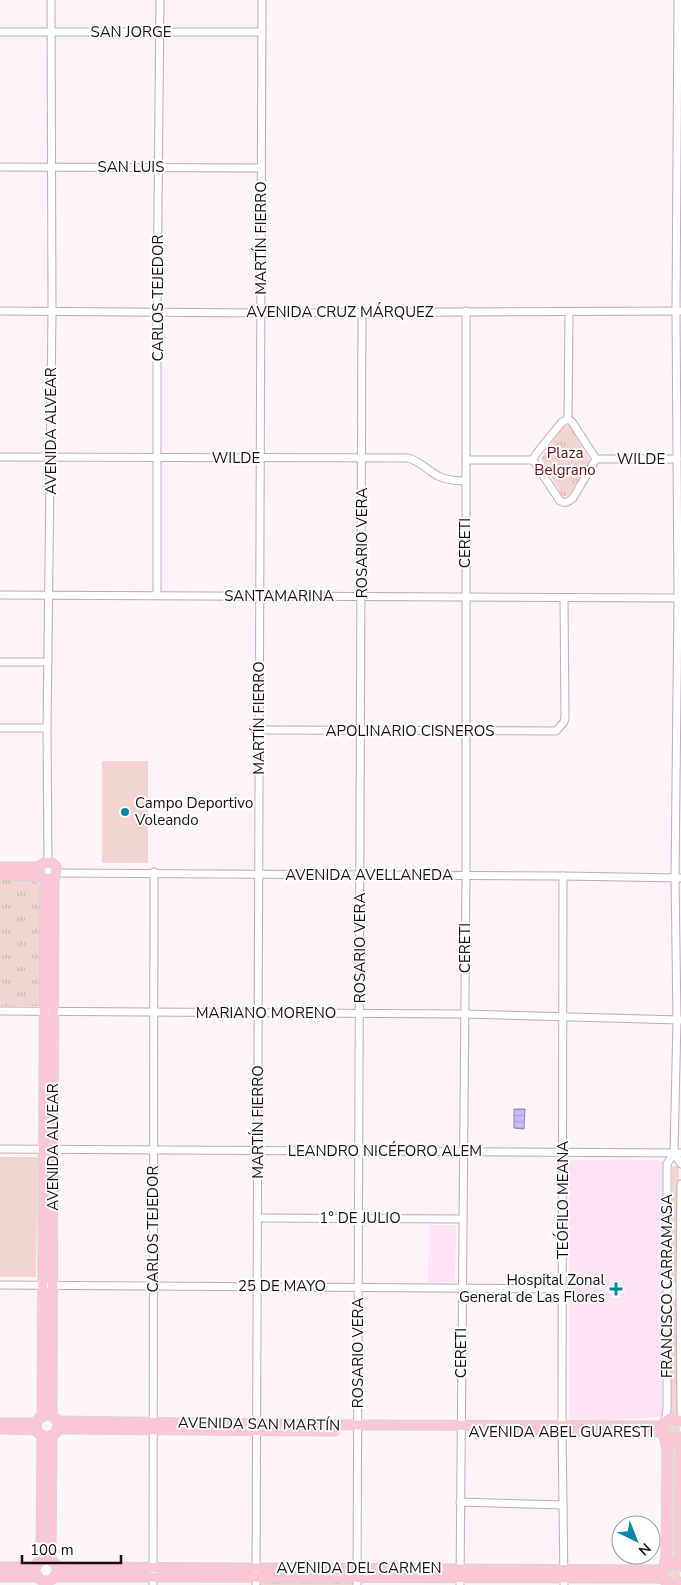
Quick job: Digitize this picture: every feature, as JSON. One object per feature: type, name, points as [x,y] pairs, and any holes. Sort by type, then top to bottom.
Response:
[{"type":"main road","name":"AVENIDA AVELLANEDA","points":[[0,867],[47,873]]},
{"type":"main road","name":"AVENIDA AVELLANEDA","points":[[0,875],[47,873]]},
{"type":"main road","name":"AVENIDA ALVEAR","points":[[47,873],[53,1149],[55,1426],[54,1563],[52,1580]]},
{"type":"main road","name":"AVENIDA ALVEAR","points":[[40,1580],[39,1426],[43,1149],[49,1012]]},
{"type":"main road","points":[[681,1420],[675,1417],[663,1429],[672,1440],[681,1437]]},
{"type":"main road","points":[[0,1423],[55,1426]]},
{"type":"main road","points":[[0,1429],[55,1426]]},
{"type":"main road","name":"AVENIDA SAN MARTÍN","points":[[55,1426],[460,1428]]},
{"type":"main road","name":"AVENIDA ABEL GUARESTI","points":[[460,1428],[663,1429]]},
{"type":"main road","name":"FRANCISCO CARRAMASA","points":[[663,1429],[667,1450],[666,1557],[664,1578]]},
{"type":"main road","points":[[681,1443],[681,1566]]},
{"type":"main road","name":"AVENIDA DEL CARMEN","points":[[39,1564],[54,1563],[152,1576]]},
{"type":"main road","name":"AVENIDA DEL CARMEN","points":[[40,1580],[152,1576],[664,1578],[674,1563],[681,1566]]},
{"type":"main road","points":[[0,1567],[39,1564]]},
{"type":"main road","points":[[0,1577],[40,1580]]},
{"type":"main road","points":[[677,1585],[681,1582]]},
{"type":"street","name":"AVENIDA ALVEAR","points":[[47,873],[52,312],[51,0]]},
{"type":"street","name":"CARLOS TEJEDOR","points":[[157,596],[160,0]]},
{"type":"street","name":"MARTÍN FIERRO","points":[[256,1577],[262,0]]},
{"type":"street","name":"FRANCISCO CARRAMASA","points":[[663,1429],[667,1409],[667,1164],[678,1153],[678,0]]},
{"type":"street","name":"SAN JORGE","points":[[0,32],[262,32]]},
{"type":"street","name":"SAN LUIS","points":[[0,167],[261,168]]},
{"type":"street","name":"CERETI","points":[[460,1577],[466,875],[466,310]]},
{"type":"street","name":"AVENIDA CRUZ MÁRQUEZ","points":[[0,312],[679,311]]},
{"type":"street","name":"ROSARIO VERA","points":[[357,1577],[362,312]]},
{"type":"street","points":[[533,460],[562,422],[568,419],[569,312]]},
{"type":"street","name":"WILDE","points":[[568,419],[572,422],[596,459],[677,458]]},
{"type":"street","name":"WILDE","points":[[0,457],[408,458],[419,462],[431,472],[445,479],[466,481]]},
{"type":"street","points":[[533,460],[563,503],[573,498],[596,459]]},
{"type":"street","points":[[466,460],[533,460]]},
{"type":"street","name":"SANTAMARINA","points":[[0,595],[678,598]]},
{"type":"street","name":"APOLINARIO CISNEROS","points":[[259,730],[552,732],[560,727],[565,717],[564,598]]},
{"type":"street","points":[[0,662],[48,662]]},
{"type":"street","points":[[0,728],[47,728]]},
{"type":"street","name":"CARLOS TEJEDOR","points":[[152,1576],[154,872]]},
{"type":"street","name":"AVENIDA AVELLANEDA","points":[[47,873],[154,872],[678,878]]},
{"type":"street","name":"TEÓFILO MEANA","points":[[563,876],[564,1289],[562,1428],[564,1577]]},
{"type":"street","name":"MARIANO MORENO","points":[[0,1011],[465,1014],[679,1020]]},
{"type":"street","name":"LEANDRO NICÉFORO ALEM","points":[[0,1149],[678,1153]]},
{"type":"street","points":[[678,1153],[681,1164]]},
{"type":"street","name":"FRANCISCO CARRAMASA","points":[[681,1184],[681,1413]]},
{"type":"street","name":"1° DE JULIO","points":[[257,1218],[463,1218]]},
{"type":"street","name":"25 DE MAYO","points":[[0,1285],[358,1286],[564,1289]]},
{"type":"street","points":[[667,1288],[680,1288]]},
{"type":"street","points":[[460,1502],[563,1505]]},
{"type":"shaded area","points":[[514,1109],[525,1109],[524,1129],[514,1128]]},
{"type":"shaded area","name":"Hospital Zonal General de Las Flores","points":[[569,1160],[663,1160],[662,1417],[569,1422]]},
{"type":"shaded area","points":[[429,1225],[456,1225],[455,1282],[428,1282]]},
{"type":"green space","name":"Plaza Belgrano","points":[[570,426],[589,459],[589,463],[568,496],[563,497],[541,459],[563,427]]},
{"type":"green space","name":"Campo Deportivo Voleando","points":[[102,761],[148,761],[148,863],[102,863]]},
{"type":"green space","points":[[0,880],[36,880],[42,888],[39,1006],[0,1006]]},
{"type":"green space","points":[[0,1157],[38,1157],[36,1277],[0,1277]]},
{"type":"green space","points":[[48,1163],[50,1163],[49,1279],[47,1279]]},
{"type":"green space","points":[[672,1166],[679,1166],[678,1282],[672,1282]]},
{"type":"green space","points":[[47,1294],[49,1294],[48,1410],[46,1410]]},
{"type":"green space","points":[[672,1299],[678,1299],[677,1415],[671,1415]]},
{"type":"green space","points":[[673,1422],[678,1424],[680,1429],[678,1434],[673,1436],[668,1434],[666,1429],[668,1424]]},
{"type":"green space","points":[[46,1440],[48,1440],[47,1556],[45,1556]]},
{"type":"green space","points":[[670,1445],[676,1445],[676,1561],[669,1561]]},
{"type":"green space","points":[[673,1568],[678,1570],[680,1575],[678,1580],[673,1582],[668,1580],[666,1575],[668,1570]]},
{"type":"green space","points":[[259,1582],[354,1582],[354,1585],[259,1585]]},
{"type":"place","name":"Campo Deportivo Voleando","points":[[125,812]]},
{"type":"place","name":"Hospital Zonal General de Las Flores","points":[[616,1289]]}]
